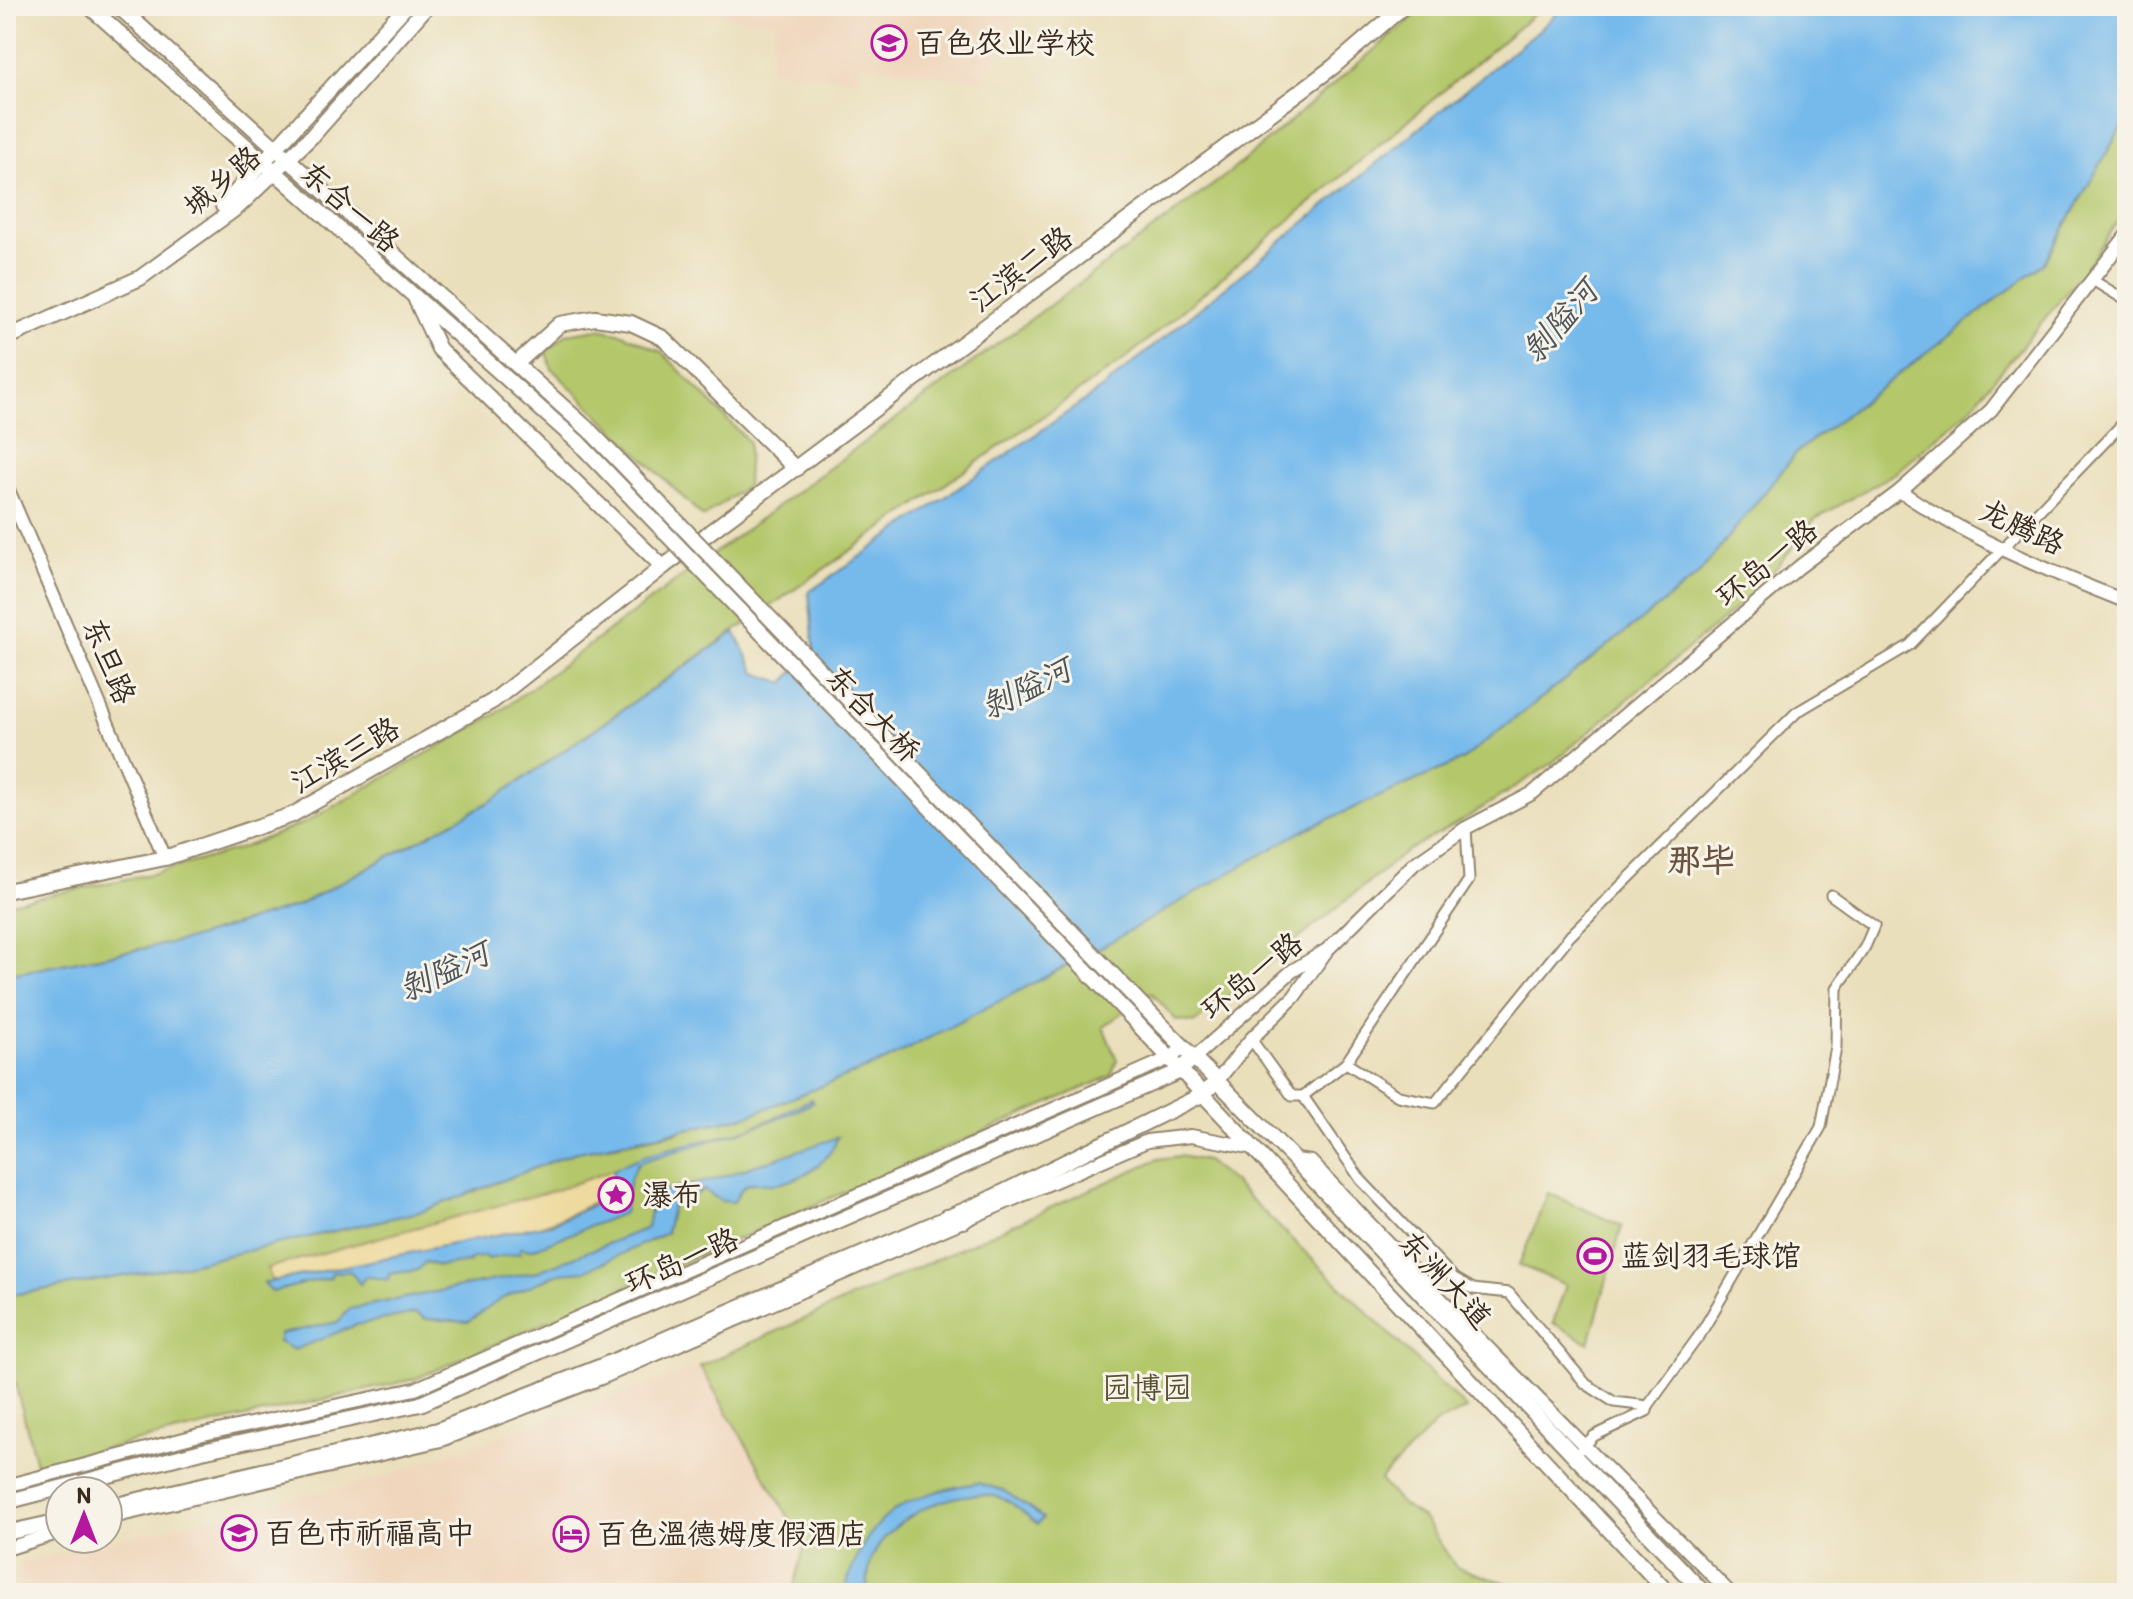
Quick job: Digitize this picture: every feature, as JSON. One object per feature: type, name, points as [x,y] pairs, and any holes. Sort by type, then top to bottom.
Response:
[{"type":"main road","name":"东合一路","points":[[89,6],[272,173],[579,443]]},
{"type":"main road","name":"东合一路","points":[[118,6],[591,432]]},
{"type":"main road","name":"城乡路","points":[[6,328],[136,270],[232,199],[260,161],[277,149],[406,6]]},
{"type":"main road","name":"城乡路","points":[[6,338],[140,278],[239,206],[289,160],[427,6]]},
{"type":"main road","name":"江滨二路","points":[[663,567],[1333,67],[1404,6]]},
{"type":"main road","points":[[416,300],[439,349],[663,567]]},
{"type":"main road","points":[[516,364],[560,324],[595,318],[631,323],[663,338],[796,469]]},
{"type":"main road","name":"东合大桥","points":[[591,432],[1144,1007]]},
{"type":"main road","name":"东合大桥","points":[[579,443],[1133,1019]]},
{"type":"main road","name":"江滨三路","points":[[6,891],[165,858],[292,815],[493,701],[663,567]]},
{"type":"main road","name":"东洲大道","points":[[1144,1007],[1580,1450],[1704,1593]]},
{"type":"main road","name":"东洲大道","points":[[1133,1019],[1178,1072],[1668,1593]]},
{"type":"main road","name":"环岛一路","points":[[6,1502],[202,1451],[420,1404],[1178,1072],[1190,1052]]},
{"type":"main road","name":"环岛一路","points":[[124,1503],[438,1430],[602,1366],[979,1204],[1202,1095],[1218,1080]]},
{"type":"main road","points":[[1303,1205],[1322,1188]]},
{"type":"main road","points":[[946,1217],[964,1221],[979,1204]]},
{"type":"main road","points":[[6,1533],[44,1525]]},
{"type":"street","name":"环岛一路","points":[[1218,1080],[1251,1039],[1294,997],[1327,950],[1414,864],[1466,828],[1533,793],[1799,567],[1900,491],[1991,410],[2127,235]]},
{"type":"street","points":[[2094,281],[2127,301]]},
{"type":"street","points":[[1346,1063],[1398,1096],[1435,1103],[1570,936],[1797,712],[1910,645],[2127,419]]},
{"type":"street","name":"东旦路","points":[[6,485],[165,858]]},
{"type":"street","name":"龙腾路","points":[[1900,491],[1934,514],[2003,549],[2127,602]]},
{"type":"street","points":[[1251,1039],[1292,1096],[1303,1096],[1346,1063],[1469,880],[1466,828]]},
{"type":"street","points":[[1580,1450],[1594,1436],[1647,1411],[1701,1333],[1821,1127],[1836,1047],[1837,988],[1865,947],[1874,926],[1831,895]]},
{"type":"street","name":"环岛一路","points":[[1190,1052],[1292,971],[1327,950]]},
{"type":"street","points":[[6,1486],[199,1435],[415,1389],[1167,1059],[1190,1052]]},
{"type":"street","points":[[1303,1096],[1369,1189],[1454,1278],[1473,1289],[1509,1293],[1586,1384],[1614,1402],[1648,1406]]},
{"type":"street","points":[[124,1514],[441,1440],[606,1376],[1147,1141],[1191,1136],[1249,1147]]},
{"type":"street","points":[[1295,1160],[1311,1162],[1580,1450],[1730,1593]]},
{"type":"street","points":[[6,1549],[44,1537]]},
{"type":"shaded area","name":"百色农业学校","points":[[686,6],[1024,6],[985,82],[861,64],[859,80],[770,71],[774,22],[685,11]]},
{"type":"shaded area","points":[[700,1366],[806,1545],[792,1593],[19,1593],[21,1562],[51,1555],[124,1555],[124,1538],[379,1478]]},
{"type":"green space","points":[[1426,6],[1544,6],[1125,359],[490,802],[297,906],[187,940],[6,975],[6,904],[155,873],[239,849],[306,822],[496,714],[1229,173]]},
{"type":"green space","points":[[2127,117],[2127,207],[2085,270],[1967,412],[1895,473],[1814,520],[1760,588],[1551,764],[1465,819],[1408,850],[1195,1023],[1176,1020],[1151,992],[1103,1027],[1117,1060],[1111,1076],[415,1379],[36,1464],[15,1382],[6,1379],[6,1296],[176,1267],[423,1211],[573,1153],[676,1133],[1306,829],[1462,760],[1697,576],[1798,451],[2044,263]]},
{"type":"green space","points":[[598,329],[623,334],[662,352],[749,442],[747,486],[703,517],[552,369],[546,352],[566,334]]},
{"type":"green space","name":"园博园","points":[[1180,1156],[1206,1161],[1232,1181],[1467,1409],[1436,1423],[1380,1480],[1401,1504],[1424,1519],[1456,1567],[1537,1593],[792,1593],[805,1545],[700,1366],[1158,1159]]},
{"type":"green space","points":[[1548,1193],[1622,1226],[1589,1343],[1553,1323],[1566,1285],[1519,1265]]},
{"type":"sand","points":[[613,1170],[613,1187],[584,1207],[547,1223],[504,1236],[285,1280],[272,1280],[267,1268],[559,1189]]},
{"type":"water","name":"剥隘河","points":[[1564,6],[2127,6],[2127,117],[2044,263],[1798,451],[1697,576],[1462,760],[1306,829],[1091,953],[885,1061],[744,1117],[573,1153],[423,1211],[176,1267],[6,1296],[6,975],[187,940],[297,906],[490,802],[735,632],[756,673],[784,683],[814,648],[809,592],[1104,387]]},
{"type":"water","name":"瀑布","points":[[812,1099],[814,1102],[771,1121],[727,1136],[638,1163],[630,1179],[624,1213],[530,1250],[520,1248],[520,1253],[487,1259],[485,1256],[470,1259],[470,1262],[439,1266],[425,1262],[418,1270],[389,1274],[388,1280],[366,1276],[360,1284],[350,1271],[332,1273],[330,1278],[272,1292],[264,1283],[554,1223],[597,1203],[613,1187],[613,1170],[628,1162],[753,1127]]},
{"type":"water","points":[[838,1137],[823,1161],[800,1177],[773,1184],[750,1184],[739,1192],[734,1202],[721,1201],[704,1190],[672,1207],[666,1233],[585,1271],[559,1273],[501,1299],[468,1322],[426,1319],[415,1313],[356,1325],[294,1350],[278,1342],[280,1334],[338,1322],[349,1309],[536,1272],[647,1228],[653,1193],[713,1180]]},
{"type":"water","points":[[977,1483],[1003,1490],[1043,1518],[1038,1524],[1008,1501],[991,1496],[952,1498],[932,1505],[912,1515],[882,1541],[871,1560],[866,1593],[844,1593],[863,1545],[890,1514],[926,1495]]},
{"type":"place","name":"百色农业学校","points":[[889,43]]},
{"type":"place","name":"瀑布","points":[[616,1195]]},
{"type":"place","name":"蓝剑羽毛球馆","points":[[1595,1256]]},
{"type":"place","name":"百色市祈福高中","points":[[239,1533]]},
{"type":"place","name":"百色温德姆度假酒店","points":[[571,1534]]},
{"type":"district","name":"那毕","points":[[1701,860]]}]
